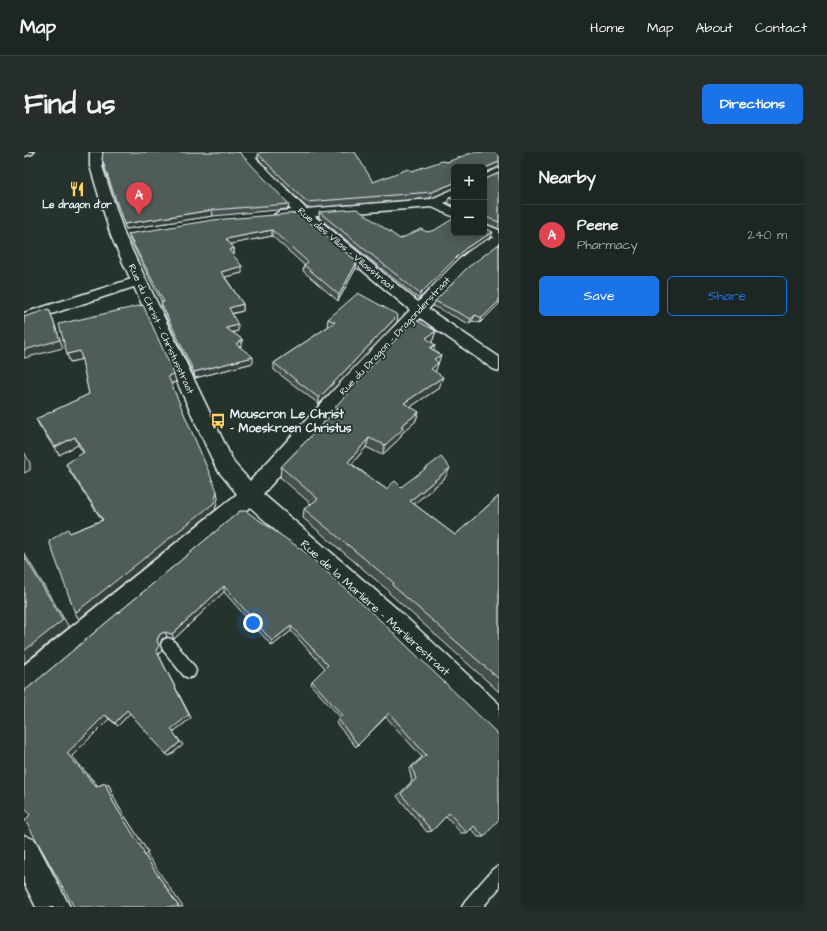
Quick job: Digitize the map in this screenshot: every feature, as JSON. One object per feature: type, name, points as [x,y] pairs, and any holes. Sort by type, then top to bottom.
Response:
[{"type":"street","points":[[24,153],[28,152]]},
{"type":"street","name":"Rue du Christ - Christusstraat","points":[[96,152],[96,166],[99,176],[123,235],[138,281],[226,468],[250,495]]},
{"type":"street","points":[[245,154],[262,152]]},
{"type":"street","name":"Rue des Villas - Villasstraat","points":[[245,154],[302,213],[419,310],[499,364]]},
{"type":"street","points":[[487,178],[499,172]]},
{"type":"street","points":[[268,216],[434,203],[451,194]]},
{"type":"street","points":[[434,203],[451,212]]},
{"type":"street","points":[[487,229],[499,235]]},
{"type":"street","name":"Rue du Dragon - Dragonderstraat","points":[[24,682],[133,600],[250,495],[359,373],[459,268],[478,252],[499,240]]},
{"type":"street","points":[[24,318],[138,281]]},
{"type":"street","name":"Rue de la Marlière - Marlièrestraat","points":[[250,495],[388,617],[499,723]]},
{"type":"street","points":[[24,851],[54,907]]},
{"type":"lane","points":[[168,645],[189,671]]},
{"type":"lane","points":[[471,907],[499,875]]},
{"type":"building","points":[[103,152],[239,152],[289,204],[212,210],[124,224],[102,159]]},
{"type":"building","points":[[262,152],[355,152],[373,182],[408,169],[412,171],[442,161],[447,162],[474,152],[499,152],[499,162],[487,167],[487,164],[451,164],[451,184],[432,192],[307,202],[258,154]]},
{"type":"building","points":[[499,173],[499,222],[487,218],[487,178]]},
{"type":"building","points":[[357,209],[400,239],[421,229],[427,232],[435,230],[451,220],[451,236],[486,236],[466,248],[420,294],[319,212]]},
{"type":"building","points":[[299,213],[360,264],[357,262],[339,295],[304,265],[308,262],[272,230],[226,239],[234,248],[229,250],[242,266],[221,272],[243,304],[229,308],[238,325],[226,328],[242,339],[236,344],[253,357],[194,372],[161,303],[164,302],[128,234],[213,220]]},
{"type":"building","points":[[487,229],[493,232],[487,236]]},
{"type":"building","points":[[499,244],[499,301],[482,318],[475,315],[471,319],[435,301],[467,268]]},
{"type":"building","points":[[358,293],[398,315],[319,398],[274,363],[335,322],[328,319]]},
{"type":"building","points":[[143,305],[174,374],[168,376],[217,491],[214,503],[75,613],[49,541],[68,529],[70,533],[103,520],[66,464],[84,452],[75,437],[55,447],[36,419],[89,394],[80,351],[67,354],[59,324]]},
{"type":"building","points":[[49,309],[60,340],[24,350],[24,317]]},
{"type":"building","points":[[414,319],[436,331],[426,338],[435,345],[430,348],[441,355],[434,359],[438,363],[431,369],[443,377],[404,403],[419,412],[401,426],[404,428],[385,445],[369,438],[348,462],[386,489],[395,481],[401,487],[441,457],[450,468],[410,501],[455,535],[499,496],[499,679],[392,585],[394,583],[304,509],[318,499],[281,467],[338,408],[336,406]]},
{"type":"building","points":[[240,511],[246,511],[305,552],[381,621],[499,735],[499,819],[484,837],[474,826],[467,833],[449,813],[432,831],[401,794],[416,779],[412,767],[426,755],[389,713],[358,745],[338,719],[342,715],[312,681],[328,665],[291,626],[272,641],[224,586],[172,634],[165,632],[160,634],[157,640],[159,646],[156,650],[189,715],[171,729],[180,742],[166,754],[127,710],[115,723],[105,715],[67,753],[96,787],[105,783],[113,802],[144,852],[143,853],[179,907],[74,907],[25,820],[30,815],[24,806],[24,690]]},
{"type":"building","points":[[24,556],[63,620],[24,651]]},
{"type":"place","name":"Le dragon d'or","points":[[77,189]]},
{"type":"place","name":"Peene","points":[[139,215]]},
{"type":"place","name":"Mouscron Le Christ - Moeskroen Christus","points":[[218,421]]}]
